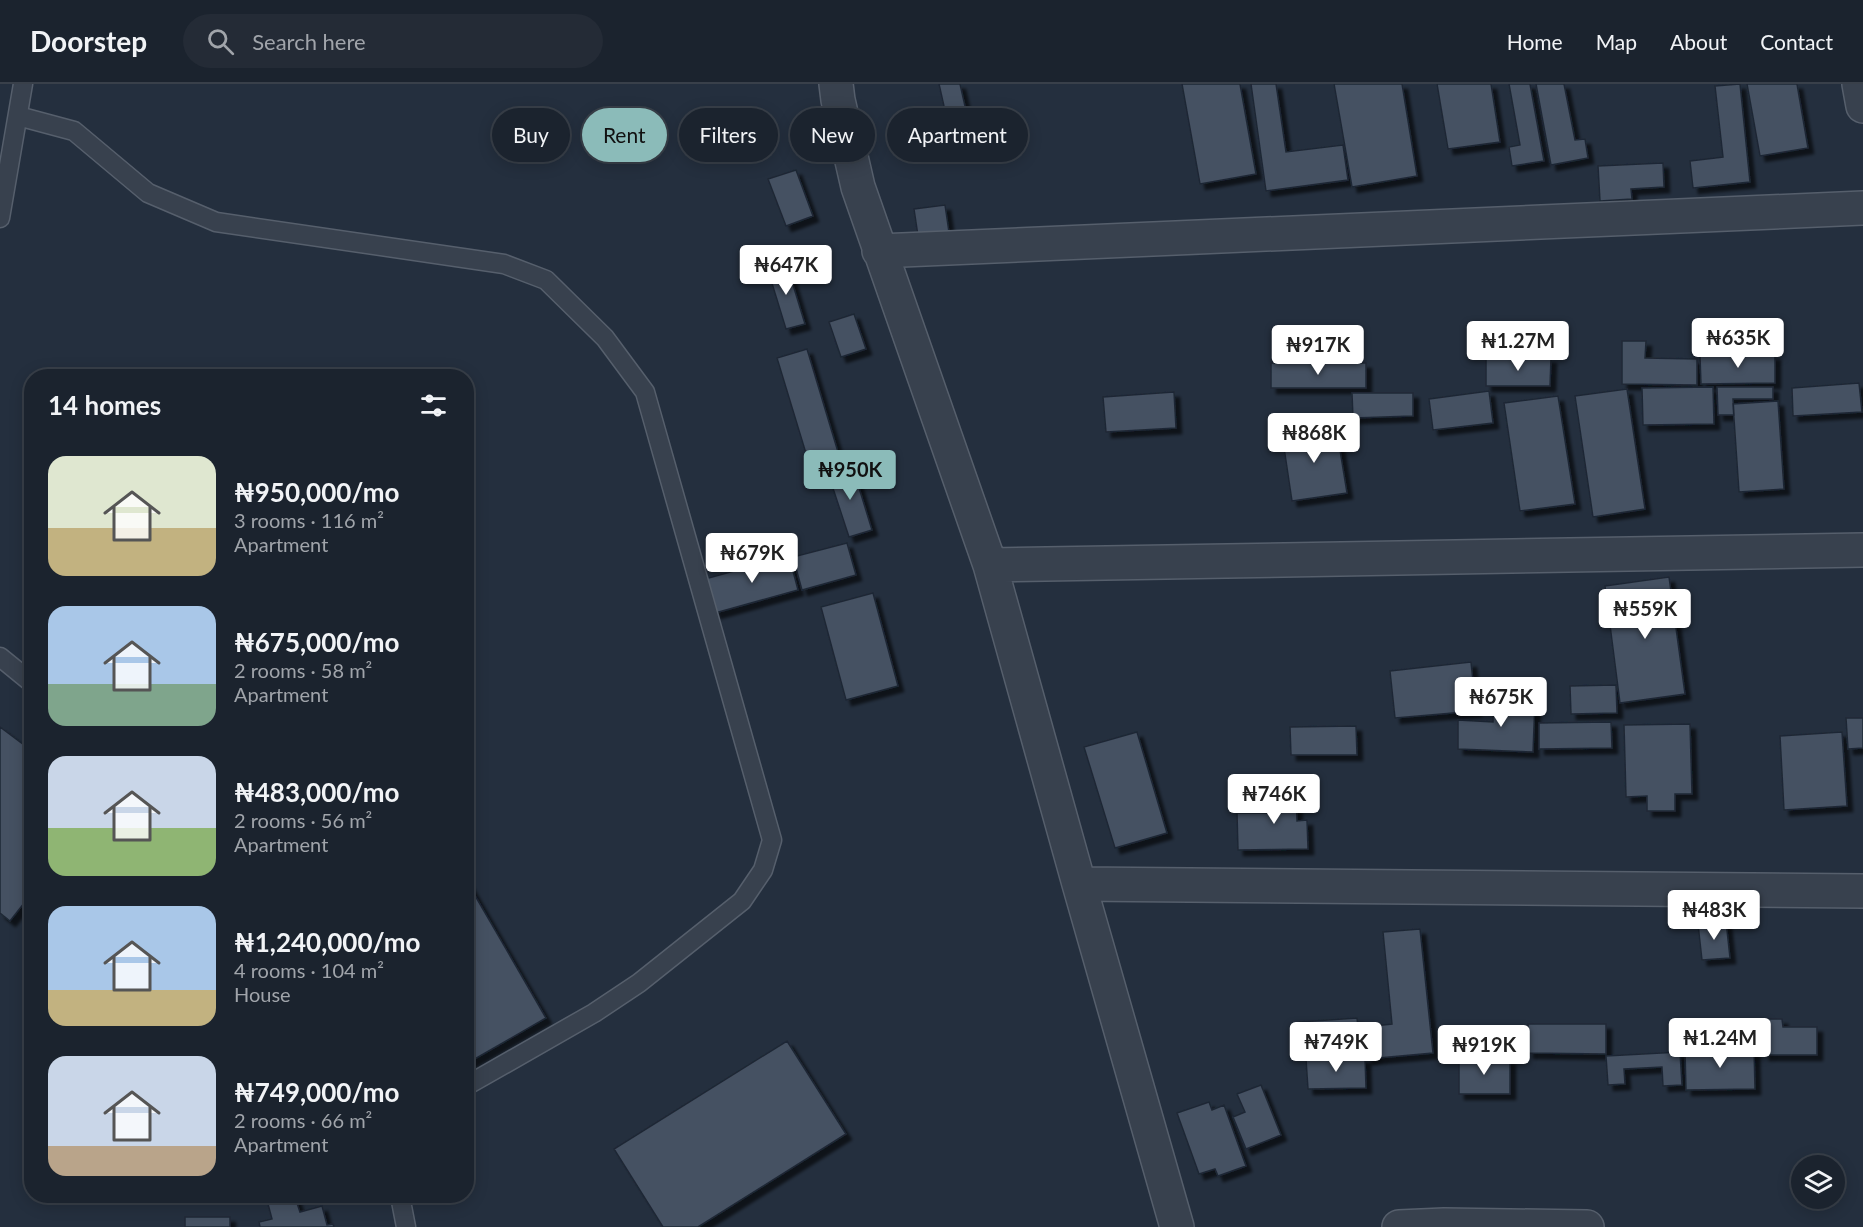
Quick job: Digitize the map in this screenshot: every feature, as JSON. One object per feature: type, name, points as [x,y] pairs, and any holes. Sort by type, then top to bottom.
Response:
[{"type":"street","points":[[836,84],[858,187],[990,565],[1177,1227]]},
{"type":"street","points":[[1859,84],[1863,106]]},
{"type":"street","points":[[879,251],[1863,208]]},
{"type":"street","points":[[990,565],[1863,550]]},
{"type":"street","points":[[1079,884],[1863,891]]},
{"type":"street","points":[[1399,1227],[1444,1225],[1587,1227]]},
{"type":"lane","points":[[0,218],[23,84]]},
{"type":"lane","points":[[18,116],[75,131],[148,193],[216,222],[504,264],[546,280],[605,338],[645,392],[772,840],[763,870],[742,901],[639,983],[594,1013],[474,1081]]},
{"type":"lane","points":[[0,657],[24,676]]},
{"type":"lane","points":[[401,1203],[406,1227]]},
{"type":"building","points":[[939,84],[960,84],[965,108],[944,108]]},
{"type":"building","points":[[1182,84],[1240,84],[1256,174],[1200,184]]},
{"type":"building","points":[[1251,84],[1276,84],[1286,152],[1343,145],[1348,180],[1266,191]]},
{"type":"building","points":[[1334,84],[1402,84],[1417,176],[1352,187]]},
{"type":"building","points":[[1437,84],[1491,84],[1500,142],[1448,149]]},
{"type":"building","points":[[1509,84],[1530,84],[1544,161],[1512,166],[1509,147],[1520,145]]},
{"type":"building","points":[[1536,84],[1564,84],[1575,140],[1585,139],[1588,158],[1551,165]]},
{"type":"building","points":[[1740,84],[1750,182],[1693,188],[1690,161],[1723,157],[1715,86]]},
{"type":"building","points":[[1747,84],[1797,84],[1808,148],[1760,156]]},
{"type":"building","points":[[1663,163],[1664,187],[1631,189],[1632,199],[1600,201],[1598,166]]},
{"type":"building","points":[[796,170],[813,216],[786,226],[768,179]]},
{"type":"building","points":[[945,205],[951,246],[920,249],[914,209]]},
{"type":"building","points":[[786,262],[805,324],[786,329],[767,267]]},
{"type":"building","points":[[854,314],[866,349],[841,357],[829,322]]},
{"type":"building","points":[[1622,341],[1646,341],[1645,358],[1697,359],[1697,385],[1622,384]]},
{"type":"building","points":[[807,349],[838,452],[808,460],[777,358]]},
{"type":"building","points":[[1775,355],[1775,383],[1701,384],[1700,356]]},
{"type":"building","points":[[1486,357],[1551,358],[1550,386],[1486,386]]},
{"type":"building","points":[[1271,363],[1366,363],[1366,388],[1271,388]]},
{"type":"building","points":[[1859,383],[1862,412],[1793,416],[1792,388]]},
{"type":"building","points":[[1713,387],[1714,424],[1643,425],[1642,388]]},
{"type":"building","points":[[1717,387],[1773,387],[1773,399],[1733,399],[1734,415],[1718,415]]},
{"type":"building","points":[[1627,389],[1645,509],[1593,517],[1575,396]]},
{"type":"building","points":[[1489,391],[1493,423],[1433,430],[1429,399]]},
{"type":"building","points":[[1174,392],[1176,428],[1106,432],[1103,397]]},
{"type":"building","points":[[1352,393],[1413,393],[1413,416],[1353,418]]},
{"type":"building","points":[[1558,396],[1575,504],[1520,511],[1504,403]]},
{"type":"building","points":[[1778,401],[1784,489],[1739,492],[1733,404]]},
{"type":"building","points":[[1336,426],[1347,493],[1292,501],[1282,434]]},
{"type":"building","points":[[852,465],[872,530],[849,537],[828,473]]},
{"type":"building","points":[[847,543],[856,575],[802,590],[793,557]]},
{"type":"building","points":[[789,556],[798,590],[715,613],[705,579]]},
{"type":"building","points":[[1669,577],[1685,694],[1620,703],[1605,586]]},
{"type":"building","points":[[873,593],[898,686],[846,700],[821,607]]},
{"type":"building","points":[[1471,662],[1476,711],[1395,718],[1390,671]]},
{"type":"building","points":[[1616,685],[1617,713],[1571,714],[1570,686]]},
{"type":"building","points":[[1493,698],[1535,700],[1533,752],[1458,749],[1458,720],[1493,722]]},
{"type":"building","points":[[1846,718],[1863,718],[1863,748],[1848,749]]},
{"type":"building","points":[[1611,722],[1612,748],[1539,749],[1539,723]]},
{"type":"building","points":[[1690,724],[1692,794],[1675,794],[1675,811],[1647,811],[1647,796],[1626,797],[1624,725]]},
{"type":"building","points":[[1356,726],[1357,755],[1291,755],[1290,727]]},
{"type":"building","points":[[0,727],[24,745],[24,903],[10,921],[0,913]]},
{"type":"building","points":[[1137,732],[1167,833],[1115,848],[1084,747]]},
{"type":"building","points":[[1842,732],[1847,806],[1784,810],[1780,736]]},
{"type":"building","points":[[1270,789],[1296,789],[1297,821],[1307,820],[1308,849],[1238,850],[1237,813],[1270,813]]},
{"type":"building","points":[[474,894],[546,1018],[474,1059]]},
{"type":"building","points":[[1726,921],[1730,958],[1702,960],[1698,924]]},
{"type":"building","points":[[1420,929],[1433,1053],[1367,1059],[1363,1027],[1392,1024],[1383,932]]},
{"type":"building","points":[[1357,1018],[1360,1048],[1302,1051],[1300,1022]]},
{"type":"building","points":[[1764,1019],[1782,1019],[1783,1027],[1817,1027],[1817,1055],[1764,1055]]},
{"type":"building","points":[[1528,1024],[1606,1024],[1606,1054],[1528,1053]]},
{"type":"building","points":[[787,1041],[846,1134],[698,1227],[663,1227],[614,1149]]},
{"type":"building","points":[[1754,1049],[1755,1089],[1686,1090],[1685,1050]]},
{"type":"building","points":[[1680,1052],[1682,1085],[1663,1086],[1662,1067],[1624,1069],[1625,1084],[1608,1085],[1606,1056]]},
{"type":"building","points":[[1365,1058],[1366,1088],[1308,1089],[1306,1059]]},
{"type":"building","points":[[1459,1059],[1510,1059],[1510,1094],[1459,1094]]},
{"type":"building","points":[[1261,1085],[1281,1135],[1246,1149],[1233,1117],[1245,1112],[1237,1094]]},
{"type":"building","points":[[1209,1102],[1212,1110],[1224,1105],[1246,1166],[1218,1176],[1215,1169],[1199,1174],[1177,1113]]},
{"type":"building","points":[[297,1203],[300,1212],[322,1206],[327,1225],[333,1224],[334,1227],[260,1227],[259,1222],[272,1219],[268,1204]]},
{"type":"building","points":[[185,1217],[230,1217],[230,1227],[185,1227]]}]
